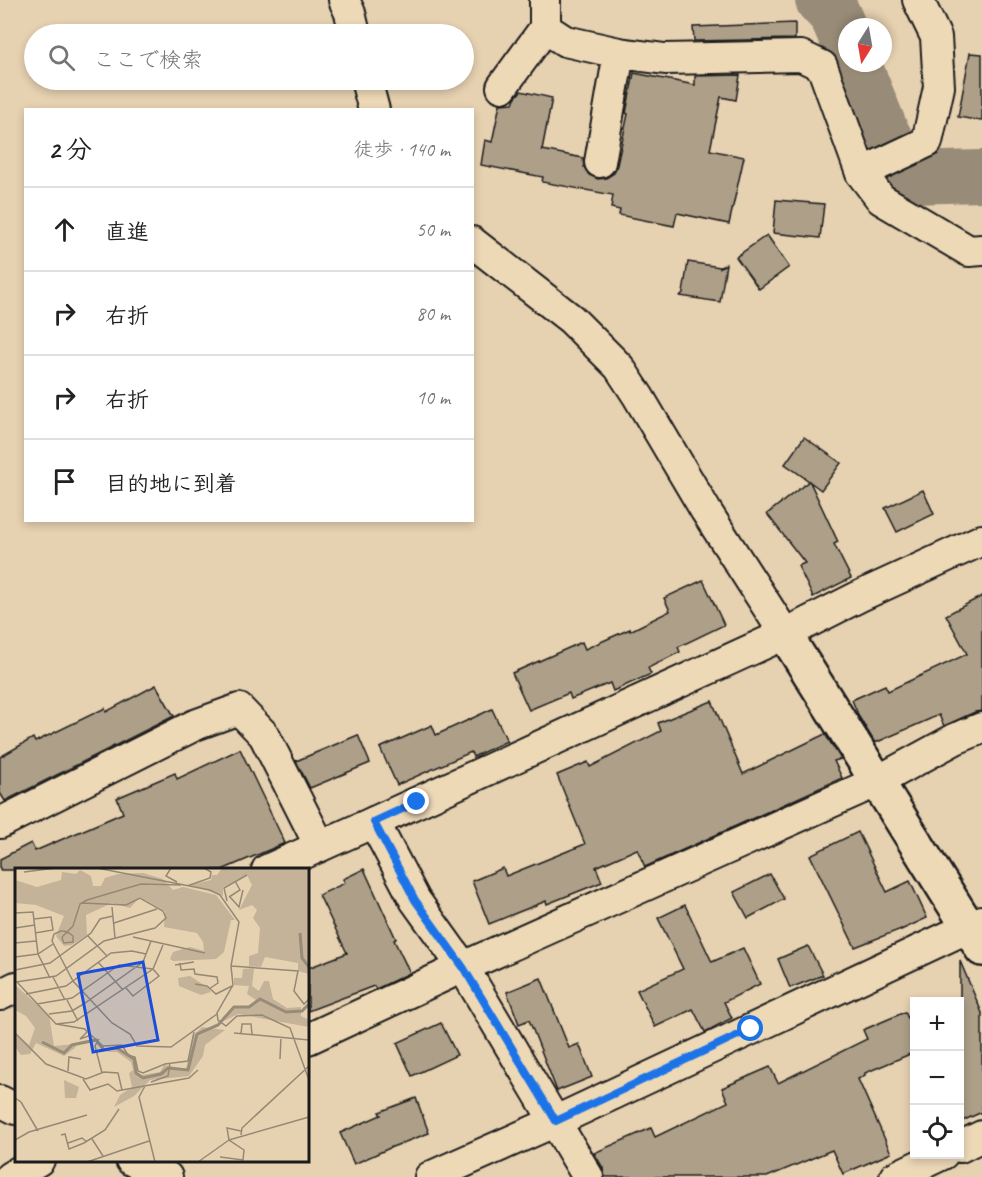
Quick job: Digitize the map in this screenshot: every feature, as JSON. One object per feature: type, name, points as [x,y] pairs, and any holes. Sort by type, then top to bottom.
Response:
[{"type":"street","points":[[344,0],[353,24]]},
{"type":"street","points":[[871,168],[927,142],[939,87],[936,37],[918,0]]},
{"type":"street","points":[[502,87],[545,14],[565,41],[619,53],[665,59],[801,56],[822,66],[871,168],[882,199],[969,251],[982,250]]},
{"type":"street","points":[[600,162],[619,53]]},
{"type":"street","points":[[369,90],[373,108]]},
{"type":"street","points":[[430,1177],[977,932],[706,511],[619,367],[571,319],[474,244]]},
{"type":"street","points":[[271,868],[785,634],[860,596],[982,540]]},
{"type":"street","points":[[0,823],[195,725],[239,709],[264,735],[320,846]]},
{"type":"street","points":[[309,1039],[878,781],[955,739],[982,728]]},
{"type":"street","points":[[374,822],[415,900],[463,967],[588,1177]]},
{"type":"street","points":[[0,996],[15,988]]},
{"type":"street","points":[[0,1101],[15,1108]]},
{"type":"street","points":[[964,1145],[982,1136]]},
{"type":"street","points":[[895,1177],[934,1159]]},
{"type":"street","points":[[10,1177],[37,1162]]},
{"type":"street","points":[[133,1162],[167,1177]]},
{"type":"building","points":[[795,23],[795,39],[694,41],[693,27]]},
{"type":"building","points":[[970,53],[982,54],[982,121],[958,117]]},
{"type":"building","points":[[634,73],[695,85],[695,76],[740,75],[736,100],[721,97],[710,150],[744,157],[729,224],[677,213],[674,226],[619,215],[620,210],[611,208],[613,195],[542,182],[543,177],[481,165],[485,140],[492,142],[500,104],[513,103],[521,91],[552,98],[542,150],[583,158],[584,167],[589,175],[598,179],[606,178],[614,173],[617,165]]},
{"type":"building","points":[[776,200],[824,204],[820,238],[773,233]]},
{"type":"building","points":[[767,235],[789,267],[759,289],[736,257]]},
{"type":"building","points":[[688,262],[719,268],[726,264],[720,302],[680,296],[683,293]]},
{"type":"building","points":[[804,437],[841,463],[821,490],[810,482],[838,542],[834,544],[851,578],[813,597],[798,566],[805,563],[767,514],[809,481],[785,464]]},
{"type":"building","points":[[923,490],[934,514],[897,532],[885,508]]},
{"type":"building","points":[[703,580],[724,625],[678,647],[680,652],[648,668],[651,674],[613,691],[610,683],[571,699],[569,693],[529,710],[512,673],[582,642],[585,649],[630,629],[630,631],[670,611],[664,598]]},
{"type":"building","points":[[982,596],[982,711],[944,726],[939,715],[875,743],[859,717],[852,700],[885,685],[888,691],[967,654],[946,615]]},
{"type":"building","points":[[156,685],[174,716],[5,801],[0,793],[0,757],[33,738],[35,742],[105,708],[106,712]]},
{"type":"building","points":[[712,701],[743,774],[825,734],[841,759],[834,761],[842,778],[645,867],[637,849],[596,867],[602,882],[489,924],[472,881],[503,868],[506,876],[585,844],[557,775],[588,762],[590,767],[661,731],[658,723]]},
{"type":"building","points":[[492,709],[507,741],[473,757],[471,752],[397,785],[380,748],[432,725],[436,735]]},
{"type":"building","points":[[358,735],[370,763],[310,788],[296,761]]},
{"type":"building","points":[[240,749],[285,843],[227,868],[15,868],[15,870],[0,870],[0,859],[31,843],[35,851],[123,813],[117,798],[175,773],[177,779]]},
{"type":"building","points":[[858,832],[887,892],[910,881],[927,918],[855,947],[810,855]]},
{"type":"building","points":[[364,869],[410,973],[376,989],[374,986],[309,1011],[309,968],[347,953],[319,895],[345,883],[343,879]]},
{"type":"building","points":[[770,874],[784,899],[748,918],[734,892]]},
{"type":"building","points":[[685,905],[712,962],[743,948],[760,984],[724,1002],[732,1018],[705,1032],[693,1009],[655,1027],[637,990],[683,969],[658,918]]},
{"type":"building","points":[[808,946],[823,975],[790,988],[778,959]]},
{"type":"building","points":[[960,961],[982,1013],[982,1112],[964,1120],[964,997],[960,997]]},
{"type":"building","points":[[541,978],[569,1048],[579,1044],[592,1077],[557,1091],[529,1020],[519,1024],[507,992]]},
{"type":"building","points":[[905,1012],[910,1022],[910,1054],[865,1073],[858,1079],[891,1153],[843,1174],[832,1150],[767,1177],[605,1177],[603,1168],[594,1153],[651,1128],[655,1137],[728,1102],[722,1088],[770,1067],[778,1083],[867,1039],[863,1030]]},
{"type":"building","points":[[441,1023],[457,1055],[412,1076],[397,1043]]},
{"type":"building","points":[[416,1098],[429,1133],[354,1164],[340,1133],[381,1115],[379,1112]]},
{"type":"waterway","points":[[821,0],[835,15],[838,22]]},
{"type":"waterway","points":[[859,72],[883,132],[908,178],[982,176]]},
{"type":"route","points":[[417,802],[374,822],[415,900],[463,967],[556,1121],[751,1029]]}]
